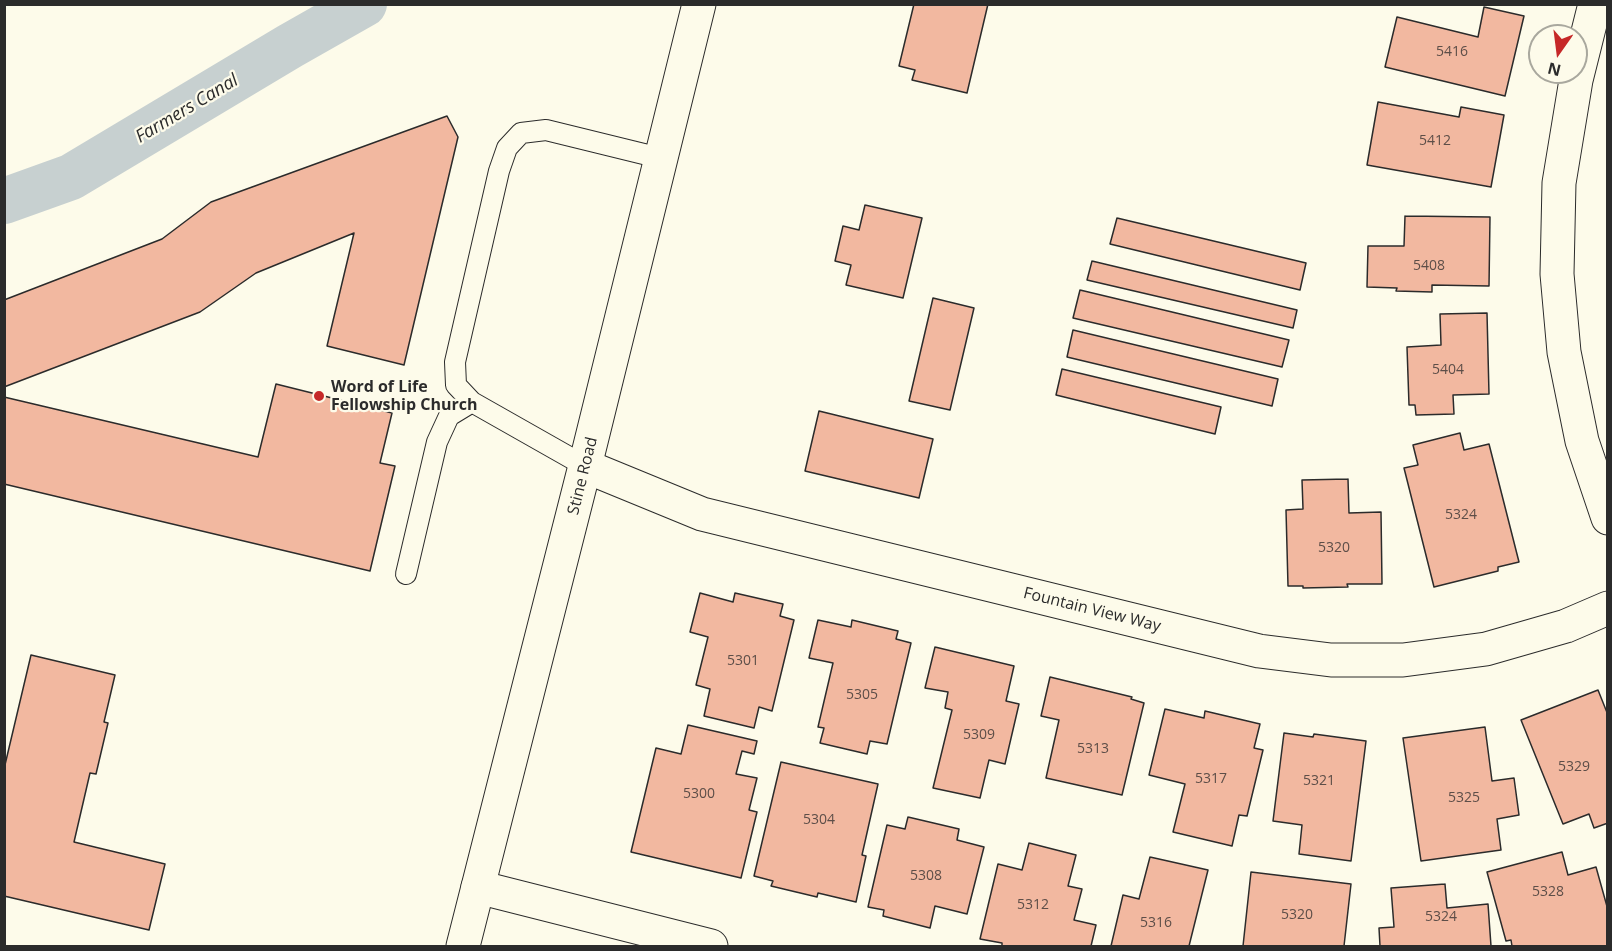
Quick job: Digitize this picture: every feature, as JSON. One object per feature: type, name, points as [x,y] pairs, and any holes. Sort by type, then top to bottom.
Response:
[{"type":"street","name":"Stine Road","points":[[463,946],[699,4]]},
{"type":"street","points":[[1595,4],[1576,81],[1559,183],[1557,274],[1564,352],[1582,441],[1608,518]]},
{"type":"street","name":"Fountain View Way","points":[[585,466],[702,514],[1259,651],[1331,660],[1403,660],[1486,649],[1566,627],[1608,608]]},
{"type":"street","points":[[478,887],[711,946]]},
{"type":"lane","points":[[585,466],[472,402],[456,385],[455,362],[499,171],[507,148],[521,133],[546,130],[660,158]]},
{"type":"lane","points":[[406,574],[437,442],[449,416],[472,402]]},
{"type":"building","points":[[914,4],[988,4],[967,93],[912,80],[915,70],[899,66]]},
{"type":"building","points":[[1484,7],[1524,16],[1505,96],[1385,67],[1397,17],[1478,37]]},
{"type":"building","points":[[1378,102],[1459,117],[1461,107],[1504,115],[1491,187],[1367,165]]},
{"type":"building","points":[[447,116],[458,137],[404,365],[327,346],[354,233],[256,273],[200,312],[4,387],[4,300],[162,239],[211,202]]},
{"type":"building","points":[[865,205],[922,218],[903,298],[846,285],[851,265],[835,261],[843,226],[859,230]]},
{"type":"building","points":[[1405,216],[1490,217],[1489,286],[1432,285],[1432,292],[1367,287],[1368,246],[1404,246]]},
{"type":"building","points":[[1117,218],[1306,263],[1300,290],[1110,244]]},
{"type":"building","points":[[1092,261],[1297,310],[1293,328],[1087,280]]},
{"type":"building","points":[[1080,290],[1289,340],[1282,367],[1073,318]]},
{"type":"building","points":[[933,298],[974,308],[950,410],[909,401]]},
{"type":"building","points":[[1487,313],[1489,394],[1453,395],[1454,414],[1416,415],[1415,405],[1409,405],[1407,347],[1441,345],[1440,314]]},
{"type":"building","points":[[1073,330],[1278,379],[1272,406],[1067,357]]},
{"type":"building","points":[[1062,369],[1221,407],[1215,434],[1056,395]]},
{"type":"building","points":[[276,384],[392,413],[380,463],[395,466],[370,571],[4,484],[4,397],[258,457]]},
{"type":"building","points":[[819,411],[933,439],[919,498],[805,471]]},
{"type":"building","points":[[1460,433],[1464,450],[1489,444],[1519,562],[1498,567],[1498,571],[1434,587],[1404,468],[1418,465],[1413,445]]},
{"type":"building","points":[[1348,479],[1349,513],[1381,512],[1382,584],[1303,588],[1303,586],[1288,586],[1286,510],[1303,509],[1302,480]]},
{"type":"building","points":[[700,593],[733,602],[735,593],[783,604],[780,616],[794,620],[772,711],[759,707],[754,728],[704,716],[710,689],[696,685],[708,637],[690,632]]},
{"type":"building","points":[[818,620],[851,627],[852,620],[898,631],[896,639],[911,643],[887,744],[870,741],[867,754],[820,743],[824,728],[818,727],[833,663],[809,658]]},
{"type":"building","points":[[935,647],[1014,666],[1006,701],[1019,704],[1005,764],[989,760],[980,798],[933,788],[952,710],[945,708],[948,692],[925,688]]},
{"type":"building","points":[[31,655],[115,675],[104,722],[108,723],[96,774],[90,773],[74,842],[165,864],[149,930],[4,896],[4,769]]},
{"type":"building","points":[[1050,677],[1132,697],[1131,699],[1144,703],[1122,795],[1046,778],[1059,720],[1041,716]]},
{"type":"building","points":[[1598,690],[1608,715],[1608,823],[1594,828],[1589,814],[1563,824],[1521,720]]},
{"type":"building","points":[[1165,709],[1204,718],[1205,711],[1260,724],[1254,748],[1263,750],[1247,816],[1239,815],[1232,846],[1173,832],[1185,784],[1149,775]]},
{"type":"building","points":[[688,725],[757,741],[754,754],[742,751],[736,774],[757,778],[749,810],[757,812],[741,878],[631,852],[656,748],[681,754]]},
{"type":"building","points":[[1485,727],[1492,781],[1514,778],[1519,815],[1497,819],[1501,850],[1421,861],[1403,738]]},
{"type":"building","points":[[1284,733],[1313,737],[1314,734],[1366,741],[1351,861],[1299,854],[1302,825],[1273,821]]},
{"type":"building","points":[[781,762],[878,784],[862,855],[866,856],[856,902],[818,893],[817,897],[771,886],[773,881],[754,876]]},
{"type":"building","points":[[908,817],[959,829],[957,840],[984,847],[967,914],[935,906],[930,928],[883,916],[884,910],[868,907],[887,825],[905,829]]},
{"type":"building","points":[[1029,843],[1076,855],[1068,886],[1082,889],[1074,920],[1096,925],[1091,946],[1002,946],[1002,943],[980,939],[998,864],[1022,870]]},
{"type":"building","points":[[1562,852],[1568,875],[1596,867],[1608,910],[1608,946],[1512,946],[1511,940],[1506,941],[1487,872]]},
{"type":"building","points":[[1150,857],[1208,870],[1189,946],[1111,946],[1123,895],[1139,899]]},
{"type":"building","points":[[1251,872],[1351,884],[1344,946],[1243,946]]},
{"type":"building","points":[[1445,884],[1447,908],[1488,904],[1491,946],[1380,946],[1379,928],[1394,927],[1391,888]]},
{"type":"waterway","name":"Farmers Canal","points":[[4,201],[71,177],[364,4]]},
{"type":"place","name":"Word of Life Fellowship Church","points":[[319,396]]}]
